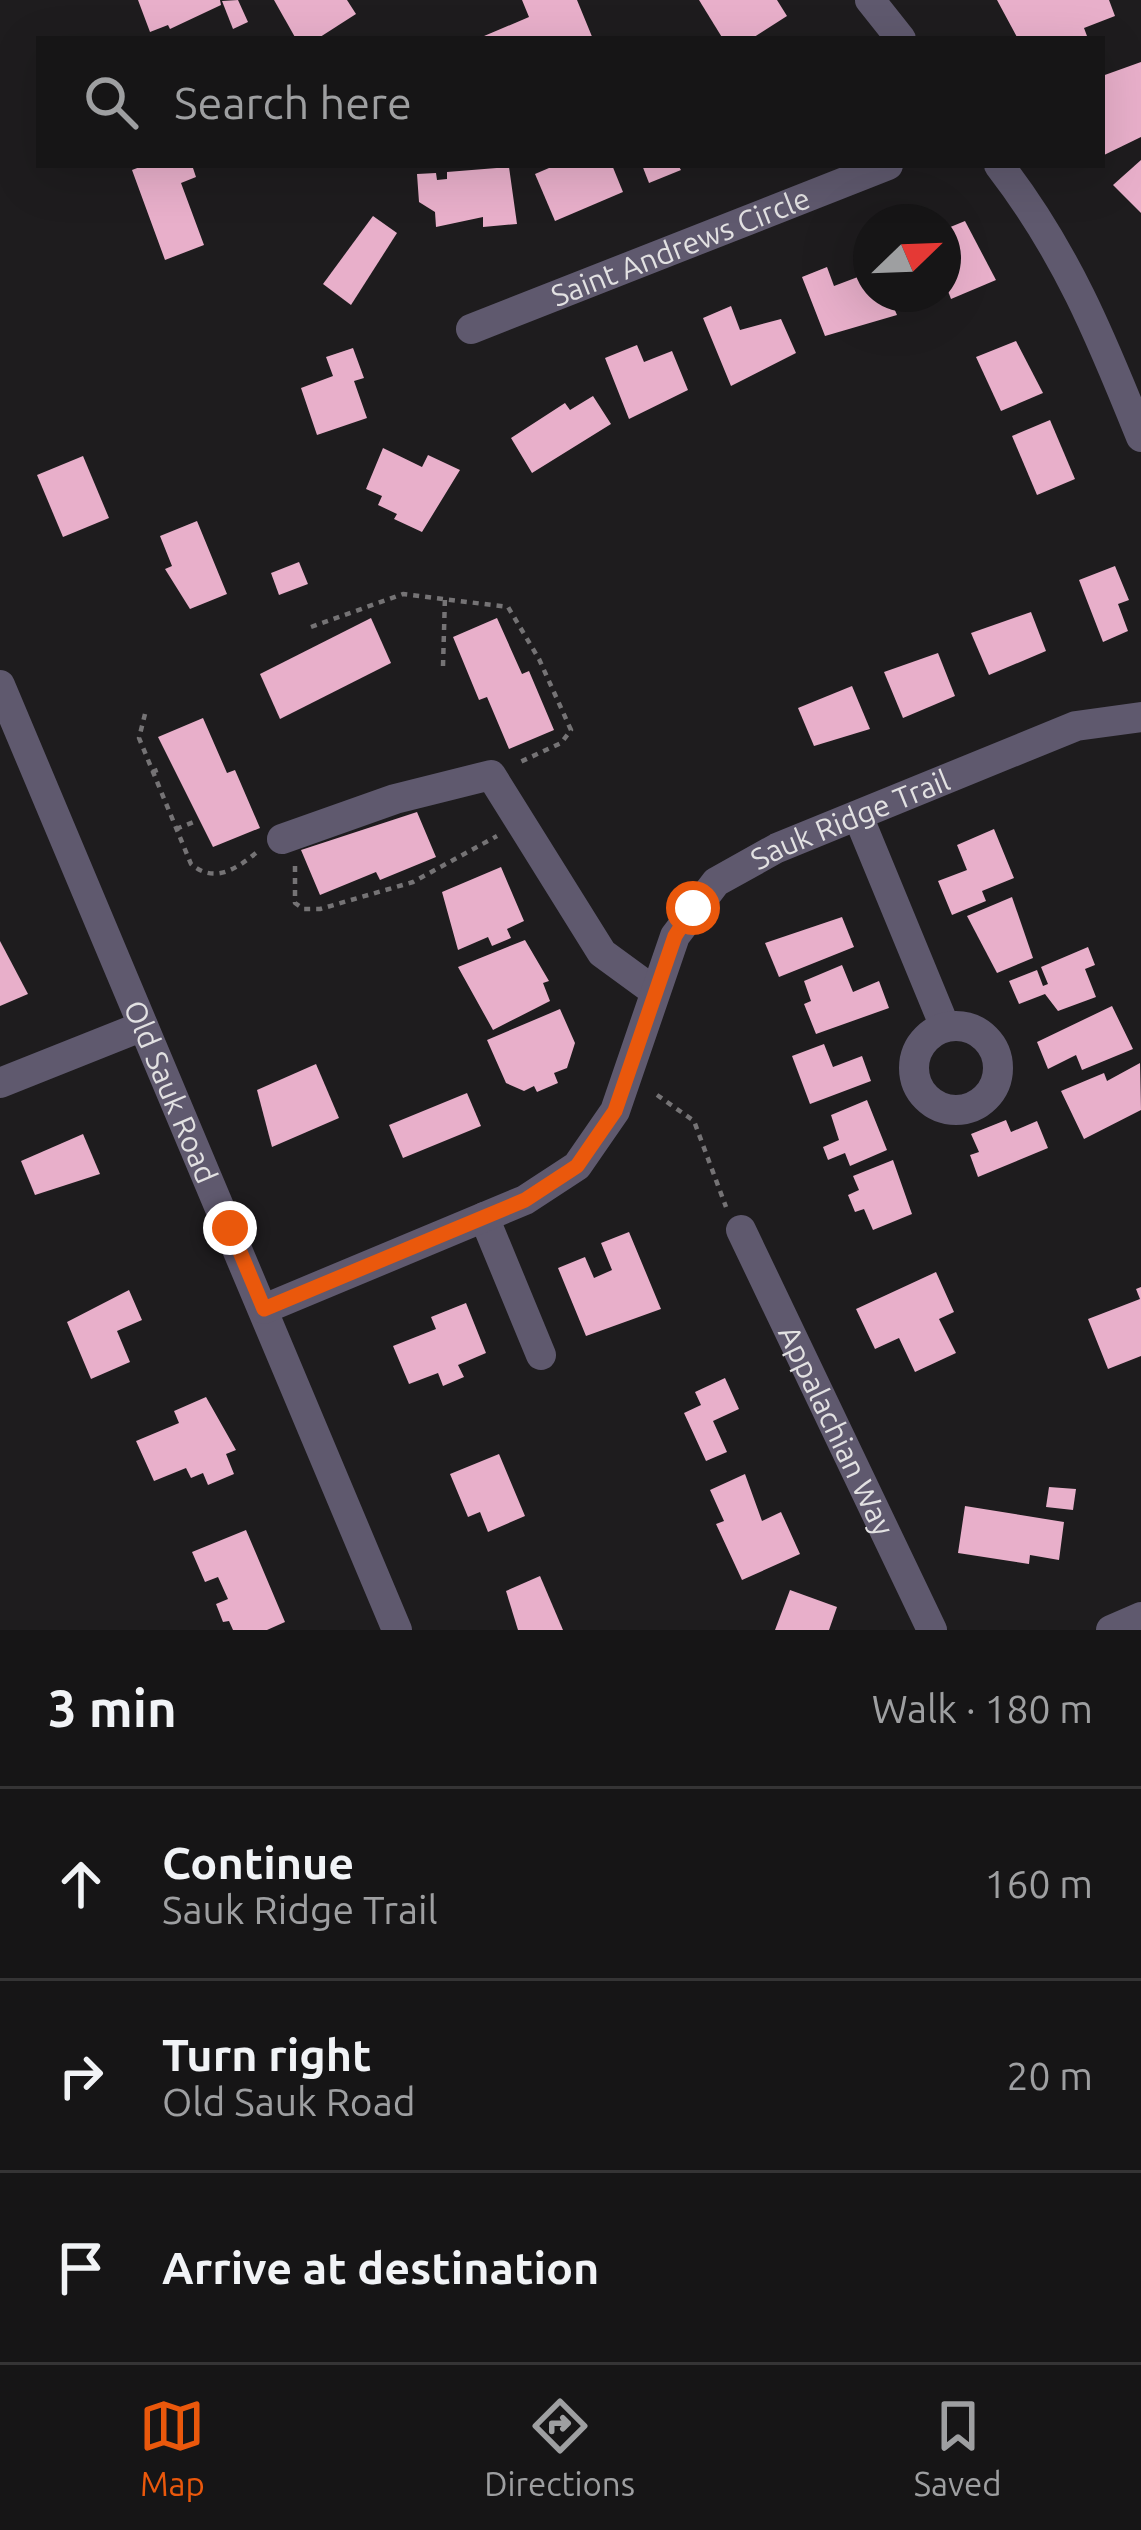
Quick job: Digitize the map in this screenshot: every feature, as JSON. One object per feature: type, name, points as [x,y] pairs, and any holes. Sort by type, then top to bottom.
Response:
[{"type":"street","points":[[870,0],[899,36]]},
{"type":"street","name":"Saint Andrews Circle","points":[[471,328],[880,168]]},
{"type":"street","points":[[1001,168],[1046,226],[1083,292],[1141,436]]},
{"type":"street","name":"Old Sauk Road","points":[[0,685],[397,1630]]},
{"type":"street","name":"Sauk Ridge Trail","points":[[264,1309],[554,1184],[594,1148],[615,1111],[675,936],[716,882],[777,848],[1076,726],[1141,717]]},
{"type":"street","points":[[282,839],[379,804],[491,776],[602,953],[654,991]]},
{"type":"street","points":[[858,816],[945,1027]]},
{"type":"street","points":[[0,1083],[143,1027]]},
{"type":"street","points":[[484,1217],[541,1355]]},
{"type":"street","name":"Appalachian Way","points":[[741,1230],[932,1630]]},
{"type":"street","points":[[1111,1630],[1141,1617]]},
{"type":"path","points":[[311,627],[388,596],[445,596],[508,607],[539,659],[571,730],[561,742],[491,776]]},
{"type":"path","points":[[443,665],[445,596]]},
{"type":"path","points":[[145,714],[139,738],[191,864],[213,874],[233,870],[282,839],[298,875],[295,902],[312,910],[413,882],[465,857],[520,818]]},
{"type":"path","points":[[152,772],[163,768]]},
{"type":"path","points":[[176,829],[196,821]]},
{"type":"path","points":[[657,1095],[694,1121],[727,1208],[741,1230]]},
{"type":"building","points":[[138,0],[220,0],[221,5],[170,29],[168,25],[150,32]]},
{"type":"building","points":[[238,0],[248,22],[233,29],[222,1]]},
{"type":"building","points":[[274,0],[347,0],[356,14],[322,36],[294,36]]},
{"type":"building","points":[[522,0],[577,0],[592,36],[484,36],[529,17]]},
{"type":"building","points":[[699,0],[777,0],[787,16],[756,36],[721,36]]},
{"type":"building","points":[[997,0],[1109,0],[1115,16],[1084,28],[1087,36],[1016,36]]},
{"type":"building","points":[[1141,62],[1141,137],[1105,155],[1105,75]]},
{"type":"building","points":[[1141,160],[1141,213],[1113,185]]},
{"type":"building","points":[[193,168],[196,177],[181,183],[204,245],[165,260],[132,170]]},
{"type":"building","points":[[509,168],[517,224],[483,227],[483,217],[436,227],[435,212],[419,202],[417,174],[436,173],[437,180],[447,179],[447,172]]},
{"type":"building","points":[[549,168],[613,168],[623,192],[555,221],[535,174]]},
{"type":"building","points":[[643,168],[681,170],[649,183]]},
{"type":"building","points":[[373,216],[397,233],[351,305],[323,284]]},
{"type":"building","points":[[965,221],[996,280],[961,295],[961,223]]},
{"type":"building","points":[[827,267],[834,286],[853,279],[853,312],[897,315],[825,336],[802,277]]},
{"type":"building","points":[[731,306],[740,330],[781,319],[796,353],[731,386],[703,318]]},
{"type":"building","points":[[1016,341],[1043,393],[1001,411],[976,357]]},
{"type":"building","points":[[637,345],[644,362],[672,351],[688,390],[629,419],[605,358]]},
{"type":"building","points":[[353,348],[364,378],[354,381],[367,418],[317,435],[301,388],[333,376],[326,357]]},
{"type":"building","points":[[593,396],[611,424],[532,473],[511,438],[565,403],[570,410]]},
{"type":"building","points":[[1050,420],[1075,479],[1037,495],[1012,436]]},
{"type":"building","points":[[383,448],[422,467],[428,455],[460,470],[422,532],[394,519],[397,514],[378,505],[382,496],[366,489]]},
{"type":"building","points":[[83,456],[109,518],[63,537],[37,475]]},
{"type":"building","points":[[197,521],[227,594],[190,609],[165,569],[172,566],[160,536]]},
{"type":"building","points":[[299,562],[308,584],[279,595],[271,573]]},
{"type":"building","points":[[1115,566],[1129,600],[1118,604],[1128,631],[1103,642],[1079,580]]},
{"type":"building","points":[[1031,612],[1046,651],[989,675],[971,633]]},
{"type":"building","points":[[371,618],[391,663],[280,719],[260,674]]},
{"type":"building","points":[[497,618],[522,674],[529,671],[554,730],[509,749],[487,697],[479,700],[453,637]]},
{"type":"building","points":[[938,653],[955,696],[903,718],[884,672]]},
{"type":"building","points":[[852,686],[870,729],[814,746],[798,708]]},
{"type":"building","points":[[203,718],[227,773],[235,770],[260,828],[213,847],[158,737]]},
{"type":"building","points":[[417,812],[436,857],[380,880],[376,872],[320,895],[301,850]]},
{"type":"building","points":[[994,829],[1014,878],[982,891],[986,901],[952,915],[938,881],[967,870],[957,845]]},
{"type":"building","points":[[501,867],[524,921],[507,929],[511,938],[492,946],[488,937],[458,950],[442,892]]},
{"type":"building","points":[[1012,897],[1033,958],[997,973],[967,916]]},
{"type":"building","points":[[842,917],[854,947],[779,977],[765,943]]},
{"type":"building","points":[[525,940],[549,981],[543,983],[550,1001],[493,1030],[458,967]]},
{"type":"building","points":[[0,941],[28,994],[0,1006]]},
{"type":"building","points":[[1088,947],[1095,965],[1085,969],[1096,997],[1058,1011],[1045,994],[1019,1004],[1009,981],[1037,970],[1043,986],[1048,984],[1041,967]]},
{"type":"building","points":[[842,965],[853,992],[879,981],[889,1008],[816,1034],[804,1004],[811,1001],[804,981]]},
{"type":"building","points":[[1112,1006],[1133,1049],[1082,1070],[1076,1055],[1048,1069],[1037,1042]]},
{"type":"building","points":[[560,1009],[575,1043],[567,1068],[554,1073],[558,1083],[537,1092],[534,1086],[524,1091],[506,1083],[487,1040]]},
{"type":"building","points":[[824,1044],[833,1067],[862,1056],[871,1081],[810,1104],[792,1056]]},
{"type":"building","points":[[1140,1063],[1141,1110],[1084,1139],[1061,1091],[1104,1073],[1107,1081]]},
{"type":"building","points":[[316,1064],[339,1118],[272,1147],[257,1090]]},
{"type":"building","points":[[467,1093],[481,1126],[403,1158],[389,1125]]},
{"type":"building","points":[[867,1100],[887,1150],[850,1166],[845,1153],[828,1160],[823,1147],[839,1140],[831,1115]]},
{"type":"building","points":[[1006,1120],[1011,1132],[1037,1121],[1048,1148],[978,1177],[970,1155],[979,1152],[971,1134]]},
{"type":"building","points":[[83,1134],[100,1174],[35,1195],[21,1161]]},
{"type":"building","points":[[893,1160],[912,1214],[873,1230],[864,1209],[855,1212],[848,1195],[859,1190],[853,1176]]},
{"type":"building","points":[[629,1232],[661,1309],[586,1336],[558,1268],[585,1257],[594,1278],[612,1270],[601,1243]]},
{"type":"building","points":[[936,1272],[954,1312],[939,1319],[956,1353],[915,1372],[899,1338],[875,1349],[856,1309]]},
{"type":"building","points":[[1141,1287],[1141,1356],[1108,1369],[1088,1319],[1140,1299],[1136,1289]]},
{"type":"building","points":[[129,1290],[142,1320],[117,1331],[130,1362],[91,1379],[67,1322]]},
{"type":"building","points":[[466,1303],[486,1353],[458,1365],[464,1377],[443,1386],[438,1373],[409,1384],[393,1346],[436,1329],[431,1317]]},
{"type":"building","points":[[725,1378],[739,1409],[713,1421],[727,1452],[706,1461],[684,1413],[701,1405],[695,1392]]},
{"type":"building","points":[[206,1397],[236,1450],[226,1454],[234,1474],[208,1485],[203,1473],[191,1478],[186,1468],[154,1481],[136,1441],[179,1423],[174,1411]]},
{"type":"building","points":[[499,1454],[525,1516],[488,1532],[480,1512],[468,1517],[450,1474]]},
{"type":"building","points":[[745,1474],[762,1521],[781,1512],[800,1554],[742,1580],[716,1524],[724,1521],[710,1490]]},
{"type":"building","points":[[1049,1487],[1076,1489],[1073,1510],[1046,1507]]},
{"type":"building","points":[[965,1506],[1064,1522],[1059,1560],[1030,1555],[1029,1564],[958,1553]]},
{"type":"building","points":[[246,1530],[285,1622],[267,1630],[233,1630],[229,1621],[223,1622],[216,1604],[228,1599],[218,1577],[205,1582],[192,1552]]},
{"type":"building","points":[[540,1576],[563,1630],[518,1630],[506,1591]]},
{"type":"building","points":[[790,1590],[837,1607],[829,1630],[775,1630]]},
{"type":"route","points":[[230,1228],[264,1309],[554,1184],[594,1148],[615,1111],[675,936],[693,908]]}]
